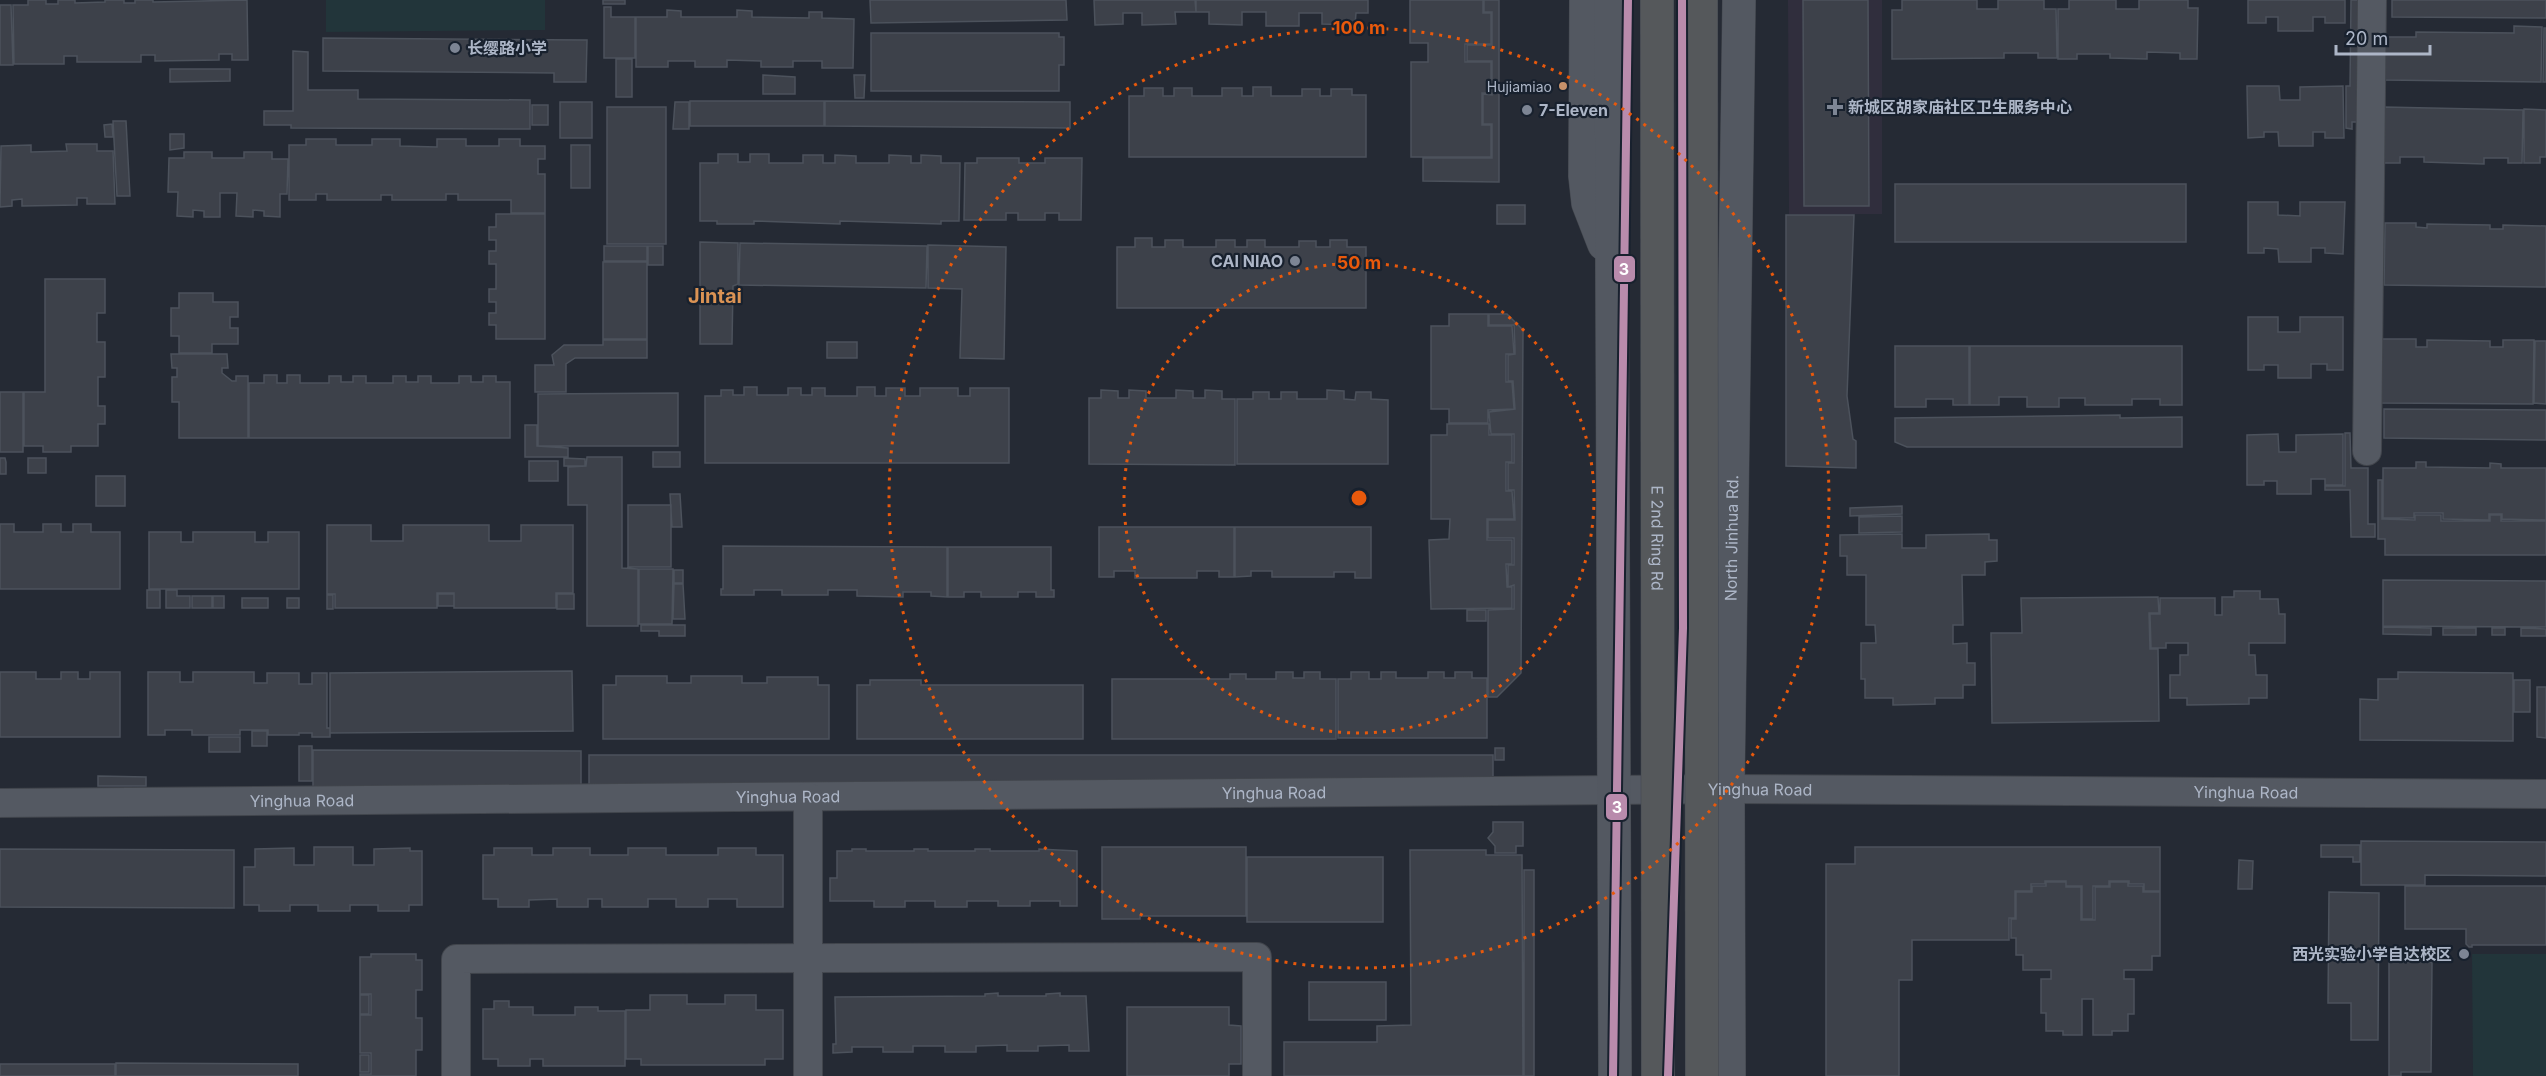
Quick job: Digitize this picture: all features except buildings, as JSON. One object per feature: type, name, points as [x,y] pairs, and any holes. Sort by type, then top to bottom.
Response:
[{"type":"highway","name":"E 2nd Ring Rd","points":[[1657,0],[1658,1076]]},
{"type":"highway","points":[[1701,0],[1702,1076]]},
{"type":"main road","points":[[1586,0],[1585,176],[1588,203],[1606,253],[1612,291]]},
{"type":"main road","points":[[1611,0],[1615,1076]]},
{"type":"main road","name":"North Jinhua Rd.","points":[[1729,1076],[1728,789],[1739,0]]},
{"type":"street","points":[[2367,452],[2373,0]]},
{"type":"street","name":"Yinghua Road","points":[[0,803],[1728,789],[2546,794]]},
{"type":"street","points":[[808,797],[808,1076]]},
{"type":"street","points":[[456,1076],[456,959],[808,957],[1257,957],[1257,1076]]},
{"type":"shaded area","name":"新城区胡家庙社区卫生服务中心","points":[[1788,0],[1882,0],[1882,214],[1789,214]]},
{"type":"green space","points":[[326,0],[545,0],[545,30],[326,32]]},
{"type":"green space","points":[[2472,954],[2546,954],[2546,1076],[2473,1076]]},
{"type":"transit line","name":"3","points":[[1613,1076],[1628,0]]},
{"type":"transit line","name":"3","points":[[1668,1076],[1683,628],[1682,0]]},
{"type":"place","name":"长缨路小学","points":[[455,48]]},
{"type":"place","name":"Hujiamiao","points":[[1563,86]]},
{"type":"place","name":"新城区胡家庙社区卫生服务中心","points":[[1835,107]]},
{"type":"place","name":"7-Eleven","points":[[1527,110]]},
{"type":"place","name":"CAI NIAO","points":[[1295,261]]},
{"type":"place","name":"西光实验小学自达校区","points":[[2464,954]]},
{"type":"district","name":"Jintai","points":[[715,296]]}]
